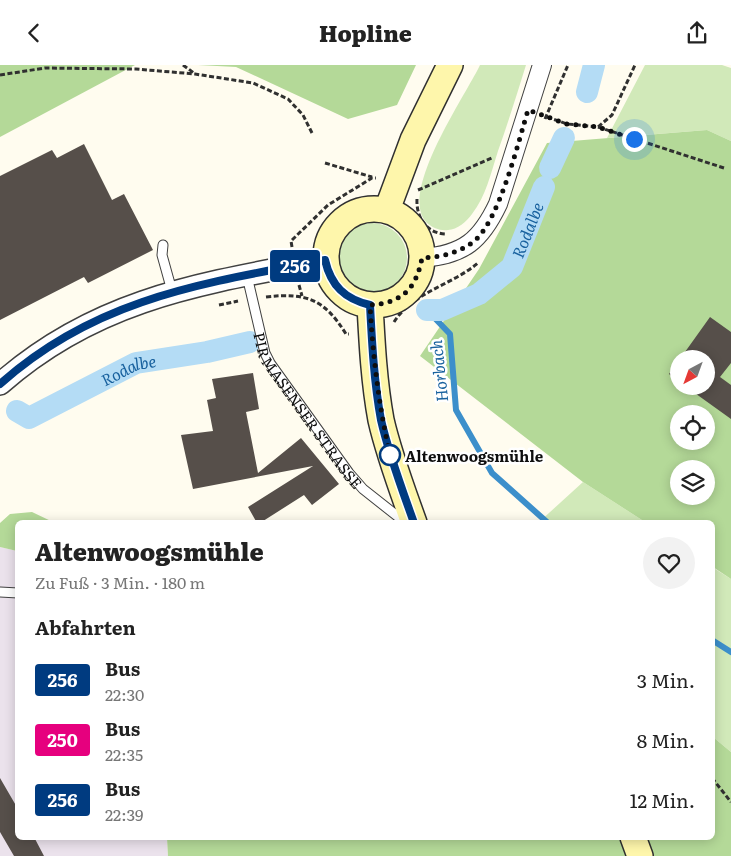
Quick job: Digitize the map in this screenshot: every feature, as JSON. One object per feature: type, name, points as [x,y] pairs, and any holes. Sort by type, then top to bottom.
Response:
[{"type":"main road","points":[[387,210],[413,140],[450,65]]},
{"type":"main road","points":[[361,210],[387,210],[399,215],[412,228],[421,245],[422,258],[416,280],[400,298],[386,304],[370,305],[350,299],[335,285],[328,274],[325,260],[326,247],[338,223],[361,210]]},
{"type":"main road","points":[[370,305],[381,419],[391,459],[413,520]]},
{"type":"main road","points":[[634,840],[640,856]]},
{"type":"street","points":[[422,258],[442,257],[474,241],[488,225],[498,203],[542,65]]},
{"type":"street","points":[[0,384],[51,346],[106,315],[172,291],[325,260]]},
{"type":"lane","points":[[162,245],[162,255],[172,291]]},
{"type":"lane","name":"PIRMASENSER STRASSE","points":[[247,276],[265,353],[270,363],[349,473],[363,489],[402,520]]},
{"type":"lane","points":[[0,592],[15,593]]},
{"type":"path","points":[[183,65],[194,74]]},
{"type":"path","points":[[598,127],[612,115],[635,65]]},
{"type":"path","points":[[0,75],[45,68],[136,69],[194,74],[253,83],[288,99],[303,115],[312,133]]},
{"type":"path","points":[[528,110],[567,124],[598,127],[724,168]]},
{"type":"path","points":[[302,296],[290,241],[304,231],[328,205],[515,149]]},
{"type":"path","points":[[325,163],[396,184],[416,204],[422,222],[433,231],[441,233],[454,232]]},
{"type":"path","points":[[715,783],[731,802]]},
{"type":"shaded area","points":[[0,547],[15,551],[15,840],[167,840],[168,856],[0,856]]},
{"type":"green space","points":[[0,65],[135,65],[0,137]]},
{"type":"green space","points":[[198,65],[416,65],[397,105],[348,119],[236,67]]},
{"type":"green space","points":[[480,65],[526,65],[481,200],[470,217],[462,225],[451,230],[439,230],[427,223],[420,209],[421,190],[427,168],[437,144]]},
{"type":"green space","points":[[645,65],[722,65],[731,68],[731,141],[707,130],[607,138]]},
{"type":"green space","points":[[707,130],[731,141],[731,579],[715,568],[715,520],[642,520],[583,482],[420,356],[479,269],[547,143]]},
{"type":"green space","points":[[372,223],[385,226],[397,233],[404,245],[407,258],[404,271],[397,283],[385,290],[372,293],[359,290],[347,283],[340,271],[337,258],[340,245],[347,233],[359,226]]},
{"type":"green space","points":[[583,482],[642,520],[541,520]]},
{"type":"green space","points":[[32,512],[49,520],[15,520],[15,551],[0,547],[0,523],[10,514]]},
{"type":"green space","points":[[715,569],[731,579],[731,752],[715,739]]},
{"type":"green space","points":[[715,739],[731,752],[731,856],[168,856],[167,840],[715,840]]},
{"type":"building","points":[[84,144],[112,200],[124,194],[153,250],[88,283],[84,277],[0,320],[0,176],[52,150],[57,158]]},
{"type":"building","points":[[710,317],[731,332],[731,363],[720,377],[731,385],[731,419],[715,408],[715,405],[711,405],[698,395],[715,395],[715,350],[686,350]]},
{"type":"building","points":[[253,373],[259,409],[246,412],[258,473],[301,438],[339,484],[312,505],[304,495],[265,520],[255,520],[248,507],[313,466],[193,489],[181,435],[213,431],[207,400],[216,398],[212,379]]},
{"type":"building","points":[[0,778],[15,804],[15,840],[36,840],[44,856],[14,856],[0,832]]},
{"type":"waterway","name":"Rodalbe","points":[[587,92],[594,65]]},
{"type":"waterway","name":"Rodalbe","points":[[550,168],[564,138]]},
{"type":"waterway","name":"Rodalbe","points":[[427,310],[442,310],[479,294],[512,267],[544,187]]},
{"type":"waterway","name":"Horbach","points":[[427,310],[450,334],[456,410],[492,473],[545,520]]},
{"type":"waterway","name":"Rodalbe","points":[[17,411],[29,418],[136,363],[207,352],[250,342]]},
{"type":"waterway","name":"Horbach","points":[[715,642],[731,652]]},
{"type":"bus line","name":"256","points":[[0,384],[26,363],[82,328],[106,315],[145,300],[205,283],[325,260],[328,274],[344,295],[357,302],[370,305],[371,332],[381,419],[391,459],[413,520]]},
{"type":"place","name":"Altenwoogsmühle","points":[[390,455]]},
{"type":"route","points":[[390,455],[391,459],[381,419],[371,332],[370,305],[386,304],[400,298],[412,287],[419,273],[422,258],[442,257],[460,250],[474,241],[488,225],[498,203],[528,110],[567,124],[598,127],[634,139]]}]
